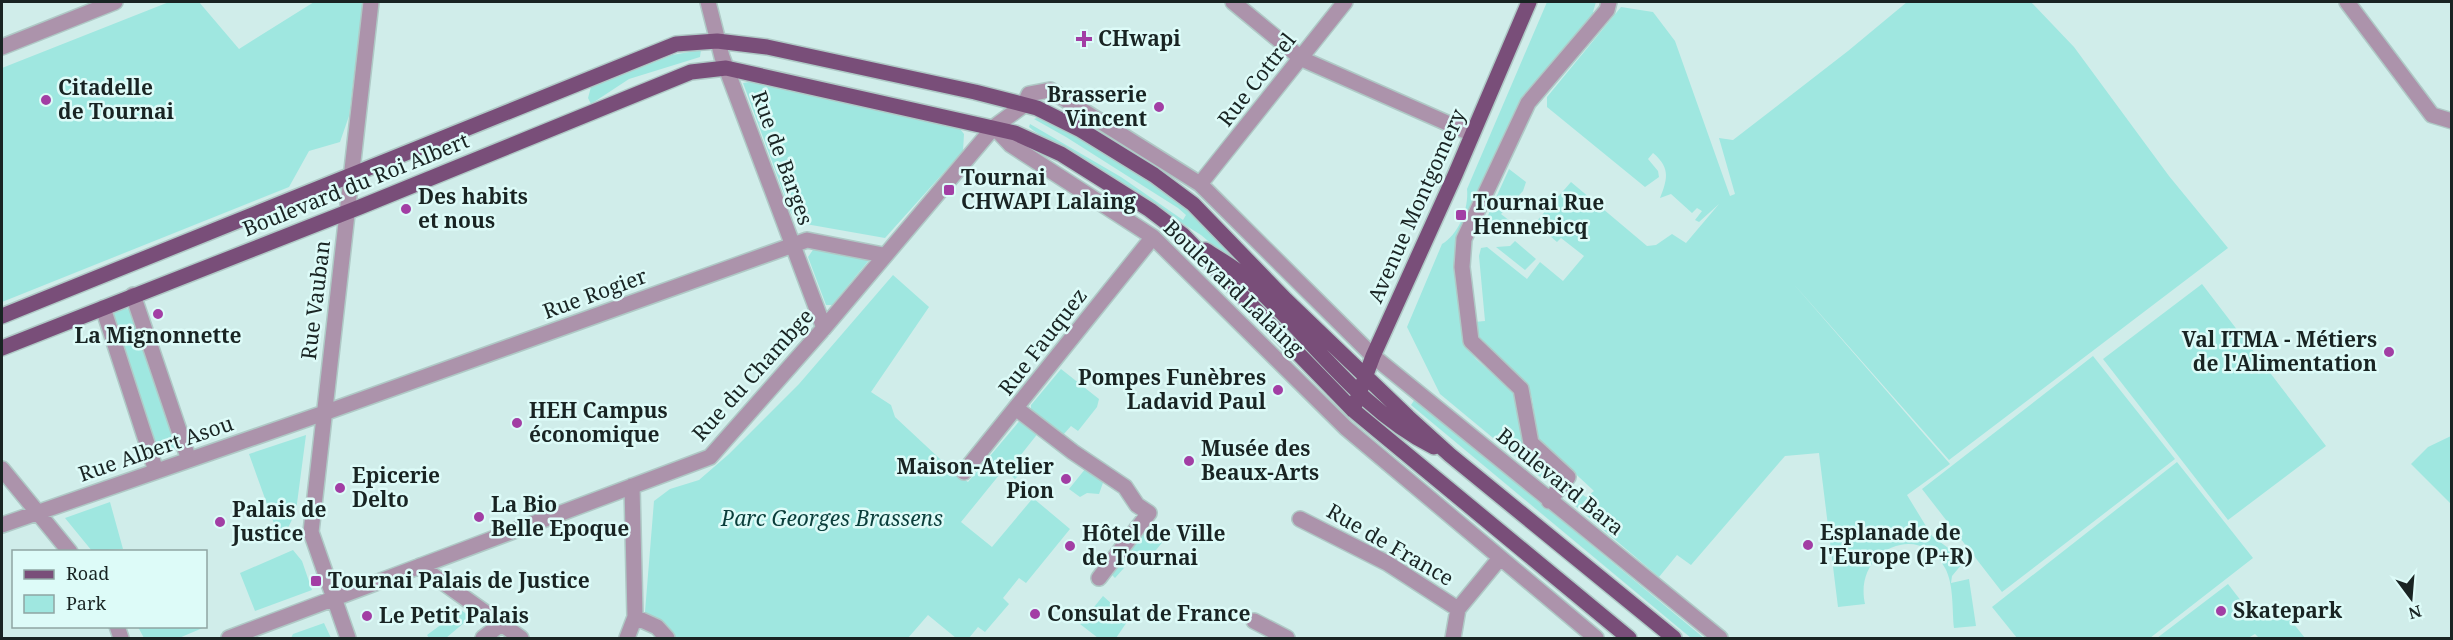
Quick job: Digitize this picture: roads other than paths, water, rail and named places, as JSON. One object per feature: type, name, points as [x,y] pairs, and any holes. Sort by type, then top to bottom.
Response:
[{"type":"main road","name":"Avenue Montgomery","points":[[1353,410],[1373,356],[1529,2]]},
{"type":"main road","name":"Boulevard du Roi Albert","points":[[2,316],[676,44],[717,41]]},
{"type":"main road","name":"Boulevard Lalaing","points":[[717,41],[767,47],[975,92],[1037,108],[1081,130],[1154,175],[1193,204],[1286,300],[1450,455]]},
{"type":"main road","name":"Boulevard du Roi Albert","points":[[2,348],[347,212],[691,72],[726,68]]},
{"type":"main road","name":"Boulevard Lalaing","points":[[726,68],[1016,133],[1061,154],[1150,210],[1183,235],[1353,410],[1629,639]]},
{"type":"main road","points":[[1183,235],[1243,275],[1360,391],[1411,436],[1450,455],[1674,639]]},
{"type":"street","points":[[2,47],[115,2]]},
{"type":"street","name":"Rue Vauban","points":[[334,598],[310,532],[371,2]]},
{"type":"street","name":"Rue de Barges","points":[[708,2],[726,68],[824,328]]},
{"type":"street","points":[[1233,2],[1302,59],[1472,134]]},
{"type":"street","name":"Rue Cottrel","points":[[1200,184],[1346,2]]},
{"type":"street","points":[[1549,501],[1568,477],[1531,443],[1521,389],[1471,341],[1462,267],[1464,239],[1528,103],[1607,10],[1609,2]]},
{"type":"street","points":[[2347,2],[2432,115],[2451,121]]},
{"type":"street","points":[[1024,105],[1029,94],[1050,90],[1200,184],[1373,356]]},
{"type":"street","name":"Rue du Chambge","points":[[229,639],[710,457],[824,328],[883,255],[994,127],[1024,105]]},
{"type":"street","name":"Boulevard Lalaing","points":[[994,127],[1011,145],[1153,237],[1346,428]]},
{"type":"street","name":"Rue Fauquez","points":[[964,472],[1017,409],[1153,237]]},
{"type":"street","name":"Rue Rogier","points":[[324,413],[807,240],[883,255]]},
{"type":"street","points":[[133,295],[189,460]]},
{"type":"street","points":[[103,308],[156,471]]},
{"type":"street","name":"Boulevard Bara","points":[[1373,356],[1720,639]]},
{"type":"street","points":[[1017,409],[1073,452],[1125,487],[1137,505],[1149,513],[1099,578]]},
{"type":"street","name":"Avenue Montgomery","points":[[1346,428],[1353,410]]},
{"type":"street","name":"Rue Albert Asou","points":[[2,525],[324,413]]},
{"type":"street","points":[[1346,428],[1596,639]]},
{"type":"street","points":[[2,469],[68,550]]},
{"type":"street","points":[[627,639],[635,617],[632,486]]},
{"type":"street","name":"Rue de France","points":[[1300,519],[1387,563],[1458,609]]},
{"type":"street","points":[[1453,639],[1458,609],[1500,558]]},
{"type":"street","points":[[420,566],[521,639]]},
{"type":"street","points":[[334,598],[348,639]]},
{"type":"street","points":[[635,617],[657,627],[667,639]]},
{"type":"street","points":[[1254,621],[1287,639]]},
{"type":"street","points":[[483,639],[500,625]]},
{"type":"street","points":[[252,630],[266,639]]},
{"type":"place","name":"CHwapi","points":[[1084,39]]},
{"type":"place","name":"Citadelle de Tournai","points":[[46,100]]},
{"type":"place","name":"Brasserie Vincent","points":[[1159,107]]},
{"type":"place","name":"Tournai CHWAPI Lalaing","points":[[949,190]]},
{"type":"place","name":"Des habits et nous","points":[[406,209]]},
{"type":"place","name":"Tournai Rue Hennebicq","points":[[1461,215]]},
{"type":"place","name":"La Mignonnette","points":[[158,314]]},
{"type":"place","name":"Val ITMA - Métiers de l'Alimentation","points":[[2389,352]]},
{"type":"place","name":"Pompes Funèbres Ladavid Paul","points":[[1278,390]]},
{"type":"place","name":"HEH Campus économique","points":[[517,423]]},
{"type":"place","name":"Musée des Beaux-Arts","points":[[1189,461]]},
{"type":"place","name":"Maison-Atelier Pion","points":[[1066,479]]},
{"type":"place","name":"Epicerie Delto","points":[[340,488]]},
{"type":"place","name":"La Bio Belle Epoque","points":[[479,517]]},
{"type":"place","name":"Palais de Justice","points":[[220,522]]},
{"type":"place","name":"Esplanade de l'Europe (P+R)","points":[[1808,545]]},
{"type":"place","name":"Hôtel de Ville de Tournai","points":[[1070,546]]},
{"type":"place","name":"Tournai Palais de Justice","points":[[316,581]]},
{"type":"place","name":"Skatepark","points":[[2221,611]]},
{"type":"place","name":"Consulat de France","points":[[1035,614]]},
{"type":"place","name":"Le Petit Palais","points":[[367,616]]},
{"type":"park label","name":"Parc Georges Brassens","points":[[832,519]]}]
